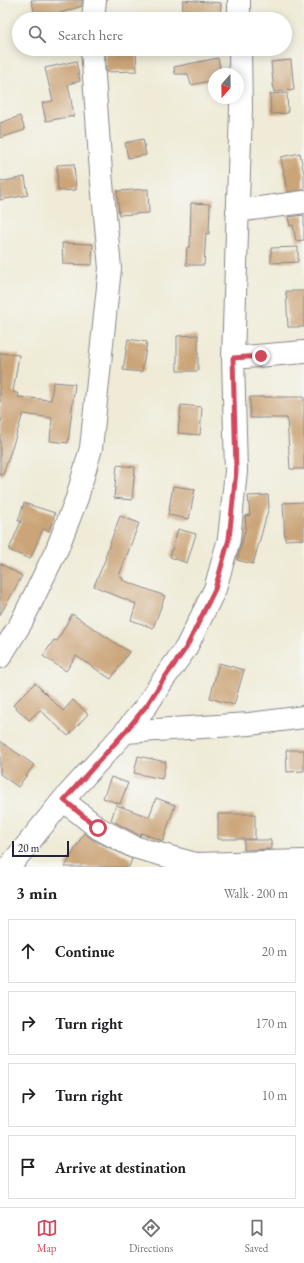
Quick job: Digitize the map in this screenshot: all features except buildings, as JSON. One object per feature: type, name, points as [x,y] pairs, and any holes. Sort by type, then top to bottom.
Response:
[{"type":"street","points":[[94,12],[95,0]]},
{"type":"street","points":[[239,0],[240,12]]},
{"type":"street","points":[[0,657],[21,623],[57,549],[77,498],[91,448],[110,268],[93,56]]},
{"type":"street","points":[[9,867],[64,800],[147,705],[186,648],[215,589],[229,539],[236,471],[233,358],[240,109],[240,56]]},
{"type":"street","points":[[237,211],[304,202]]},
{"type":"street","points":[[233,358],[304,352]]},
{"type":"street","points":[[125,732],[249,724],[304,717]]},
{"type":"street","points":[[64,800],[98,828],[134,847],[196,864],[304,861]]},
{"type":"route","points":[[98,828],[64,800],[147,705],[186,648],[215,589],[229,539],[236,471],[233,358],[261,356]]}]
